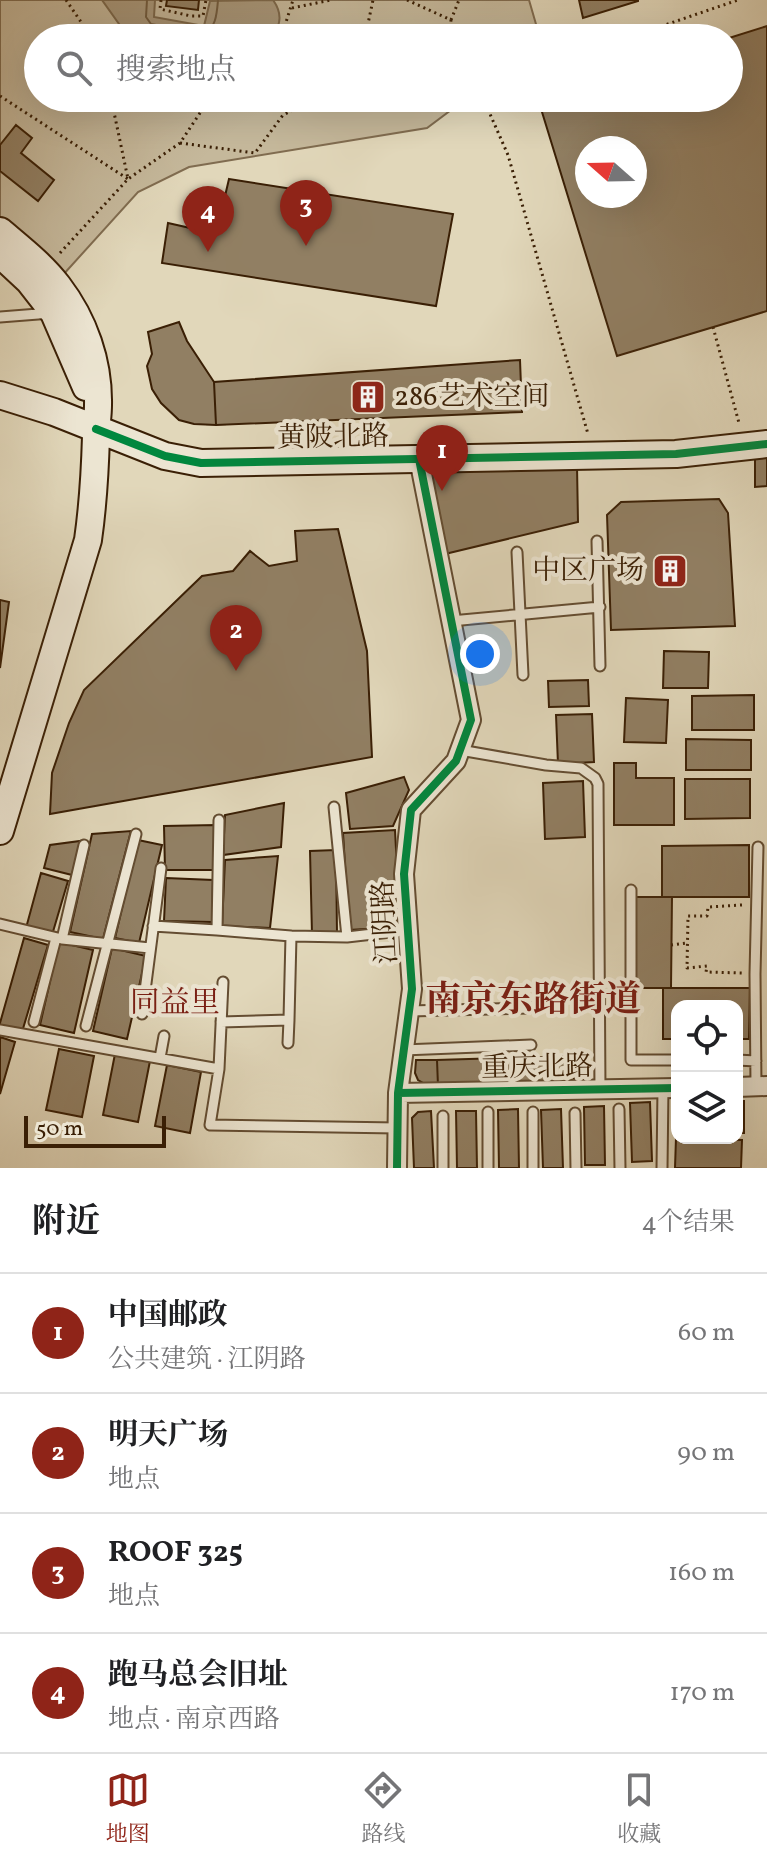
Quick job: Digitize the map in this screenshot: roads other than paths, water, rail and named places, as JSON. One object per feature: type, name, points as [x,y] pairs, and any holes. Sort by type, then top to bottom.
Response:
[{"type":"street","points":[[0,231],[43,268],[58,286],[96,429],[95,490],[88,540],[0,831]]},
{"type":"street","points":[[0,254],[64,312]]},
{"type":"street","name":"黄陂北路","points":[[0,395],[54,412],[165,456],[201,463],[676,454],[756,445]]},
{"type":"street","name":"江阴路","points":[[397,1168],[398,1093],[405,1020],[412,989],[404,874],[411,810],[456,761],[471,720],[419,459]]},
{"type":"street","name":"重庆北路","points":[[398,1093],[670,1088]]},
{"type":"lane","points":[[0,317],[64,312]]},
{"type":"lane","points":[[597,541],[600,666]]},
{"type":"lane","points":[[517,552],[523,675]]},
{"type":"lane","points":[[451,621],[600,607]]},
{"type":"lane","points":[[460,750],[581,768],[598,784],[600,1089]]},
{"type":"lane","points":[[334,807],[347,937]]},
{"type":"lane","points":[[217,930],[219,820]]},
{"type":"lane","points":[[86,1026],[136,834]]},
{"type":"lane","points":[[34,1022],[84,845]]},
{"type":"lane","points":[[753,1086],[756,1061],[758,847]]},
{"type":"lane","points":[[142,1014],[161,868]]},
{"type":"lane","points":[[631,890],[631,1060],[671,1060]]},
{"type":"lane","points":[[0,924],[59,939],[150,948]]},
{"type":"lane","points":[[153,926],[347,937],[408,930]]},
{"type":"lane","points":[[288,1043],[291,936]]},
{"type":"lane","points":[[223,982],[219,1069],[210,1125],[397,1128]]},
{"type":"lane","points":[[405,1020],[531,1008]]},
{"type":"lane","points":[[221,1022],[289,1020]]},
{"type":"lane","points":[[0,1030],[219,1069]]},
{"type":"lane","points":[[160,1058],[164,1036]]},
{"type":"lane","points":[[403,1050],[531,1045]]},
{"type":"lane","points":[[743,1060],[756,1061]]},
{"type":"lane","points":[[662,1168],[670,1088]]},
{"type":"lane","points":[[619,1109],[620,1168]]},
{"type":"lane","points":[[488,1112],[488,1168]]},
{"type":"lane","points":[[533,1112],[533,1168]]},
{"type":"lane","points":[[575,1113],[576,1168]]},
{"type":"lane","points":[[443,1116],[443,1168]]},
{"type":"water","points":[[102,0],[155,0],[154,17],[193,24],[119,24]]},
{"type":"water","points":[[273,0],[279,24],[204,24],[210,1]]},
{"type":"place","name":"ROOF 325","points":[[306,246]]},
{"type":"place","name":"跑马总会旧址","points":[[208,252]]},
{"type":"place","name":"286艺术空间","points":[[368,397]]},
{"type":"place","name":"中国邮政","points":[[442,491]]},
{"type":"place","name":"中区广场","points":[[670,571]]},
{"type":"place","name":"明天广场","points":[[236,671]]},
{"type":"district","name":"南京东路街道","points":[[533,1002]]},
{"type":"district","name":"同益里","points":[[175,1004]]}]
